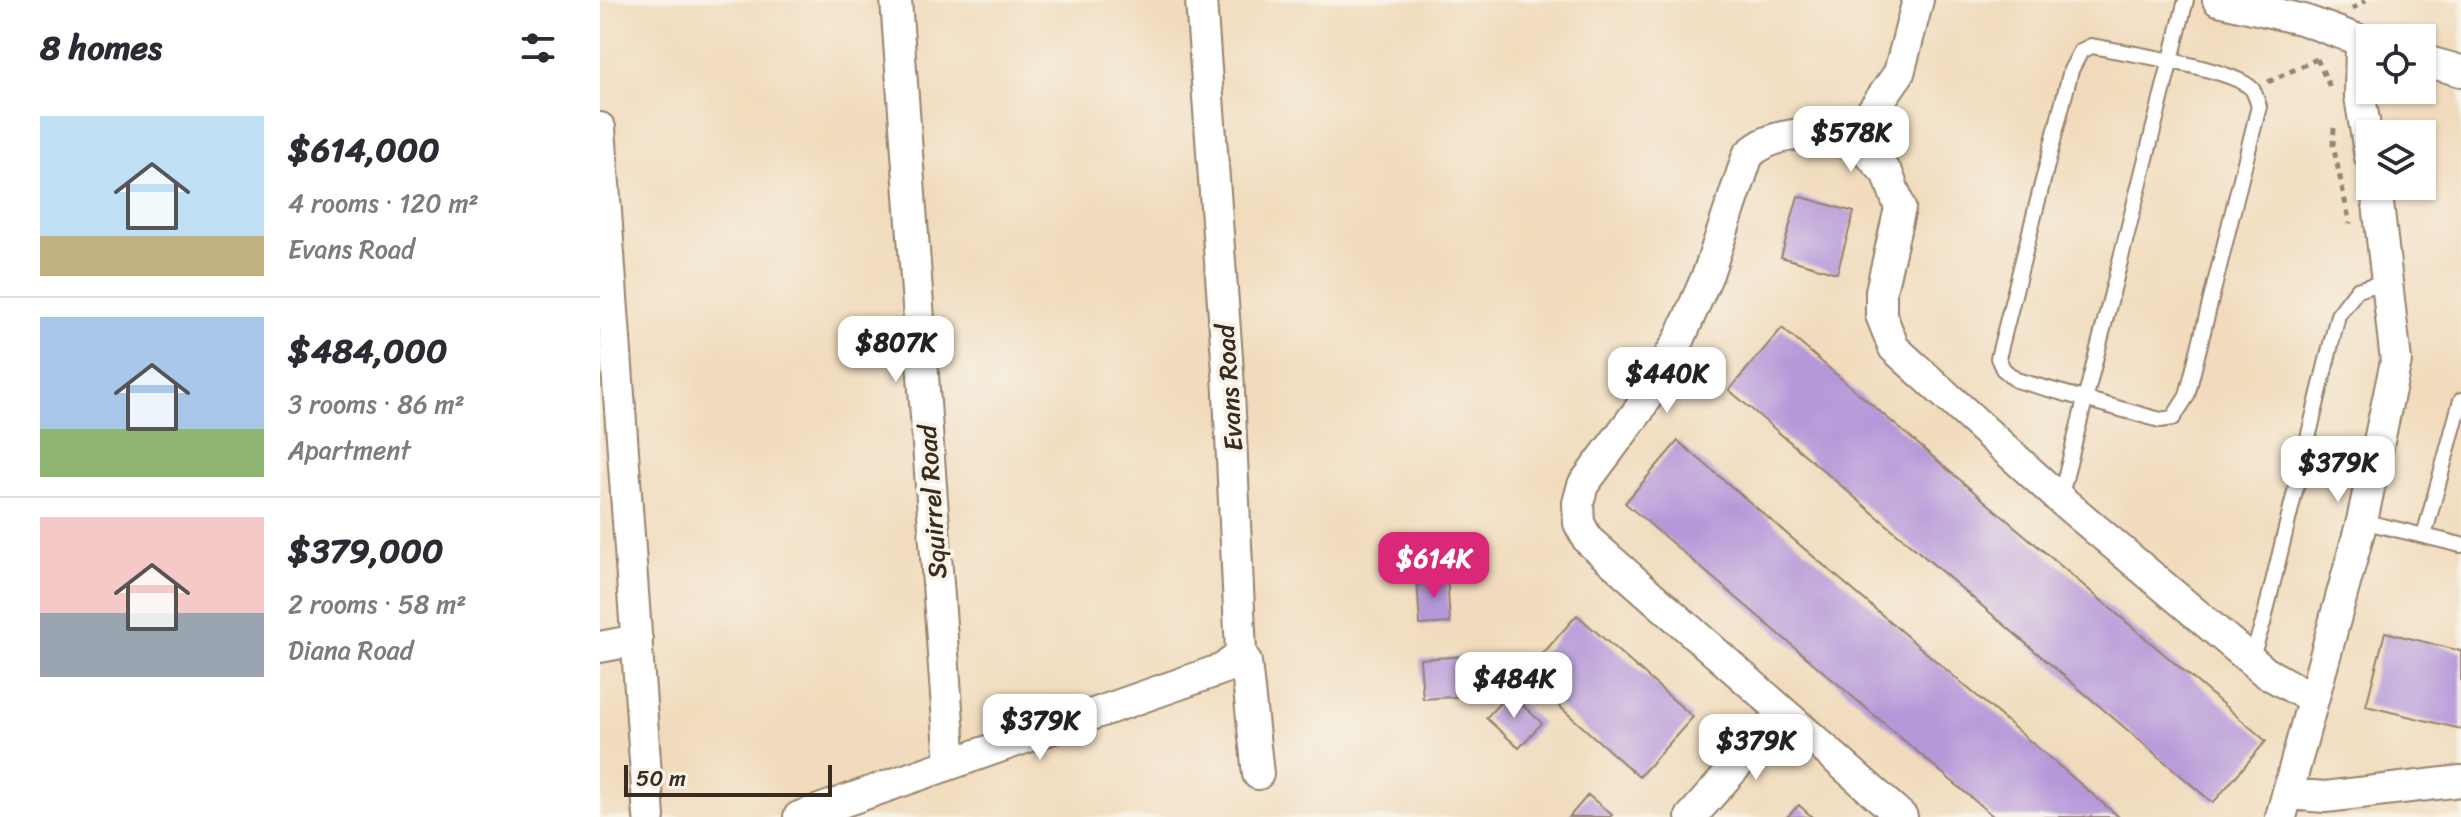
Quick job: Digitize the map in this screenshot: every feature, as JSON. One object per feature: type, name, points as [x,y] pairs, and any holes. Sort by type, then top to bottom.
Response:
[{"type":"street","name":"Squirrel Road","points":[[896,0],[951,764]]},
{"type":"street","name":"Evans Road","points":[[1201,0],[1233,444],[1241,653],[1246,662],[1258,774]]},
{"type":"street","points":[[1854,137],[1899,73],[1918,0]]},
{"type":"street","points":[[2218,0],[2356,39]]},
{"type":"street","points":[[2436,64],[2461,71]]},
{"type":"street","points":[[600,128],[608,341],[637,640],[649,817]]},
{"type":"street","points":[[1902,817],[1588,540],[1579,523],[1578,503],[1583,485],[1639,410],[1680,338],[1708,274],[1748,155],[1760,144],[1777,137],[1854,137],[1888,175],[1900,208],[1881,291],[1881,315],[1894,348],[2060,499],[2250,660],[2313,699]]},
{"type":"street","points":[[2378,200],[2396,361],[2362,521],[2284,805],[2325,797],[2461,781]]},
{"type":"street","points":[[600,647],[637,640]]},
{"type":"street","points":[[799,817],[1225,668],[1241,653]]},
{"type":"street","points":[[1691,817],[1783,713]]},
{"type":"lane","points":[[2060,499],[2186,0]]},
{"type":"lane","points":[[2091,46],[2172,60],[2236,79],[2252,89],[2259,106],[2181,408],[2173,418],[2160,420],[2016,380],[2003,369],[1998,358],[2071,70],[2081,51],[2091,46]]},
{"type":"lane","points":[[2250,660],[2263,623],[2338,315],[2357,290],[2388,281]]},
{"type":"lane","points":[[2424,536],[2461,400]]},
{"type":"lane","points":[[2362,521],[2461,545]]},
{"type":"path","points":[[2325,28],[2317,59],[2331,88]]},
{"type":"path","points":[[2252,89],[2317,59]]},
{"type":"path","points":[[2336,116],[2333,145],[2352,229]]},
{"type":"building","points":[[1798,196],[1854,212],[1837,273],[1781,257]]},
{"type":"building","points":[[1782,328],[2266,741],[2213,803],[1729,390]]},
{"type":"building","points":[[1678,441],[2119,817],[1994,817],[1625,503]]},
{"type":"building","points":[[1447,576],[1450,623],[1420,625],[1417,578]]},
{"type":"building","points":[[1577,615],[1693,717],[1639,777],[1524,675]]},
{"type":"building","points":[[2385,632],[2461,651],[2461,729],[2366,706]]},
{"type":"building","points":[[1466,656],[1468,696],[1423,699],[1420,659]]},
{"type":"building","points":[[1509,693],[1542,723],[1519,748],[1486,718]]},
{"type":"building","points":[[1588,795],[1612,815],[1569,817]]},
{"type":"building","points":[[1799,805],[1812,817],[1787,817]]}]
